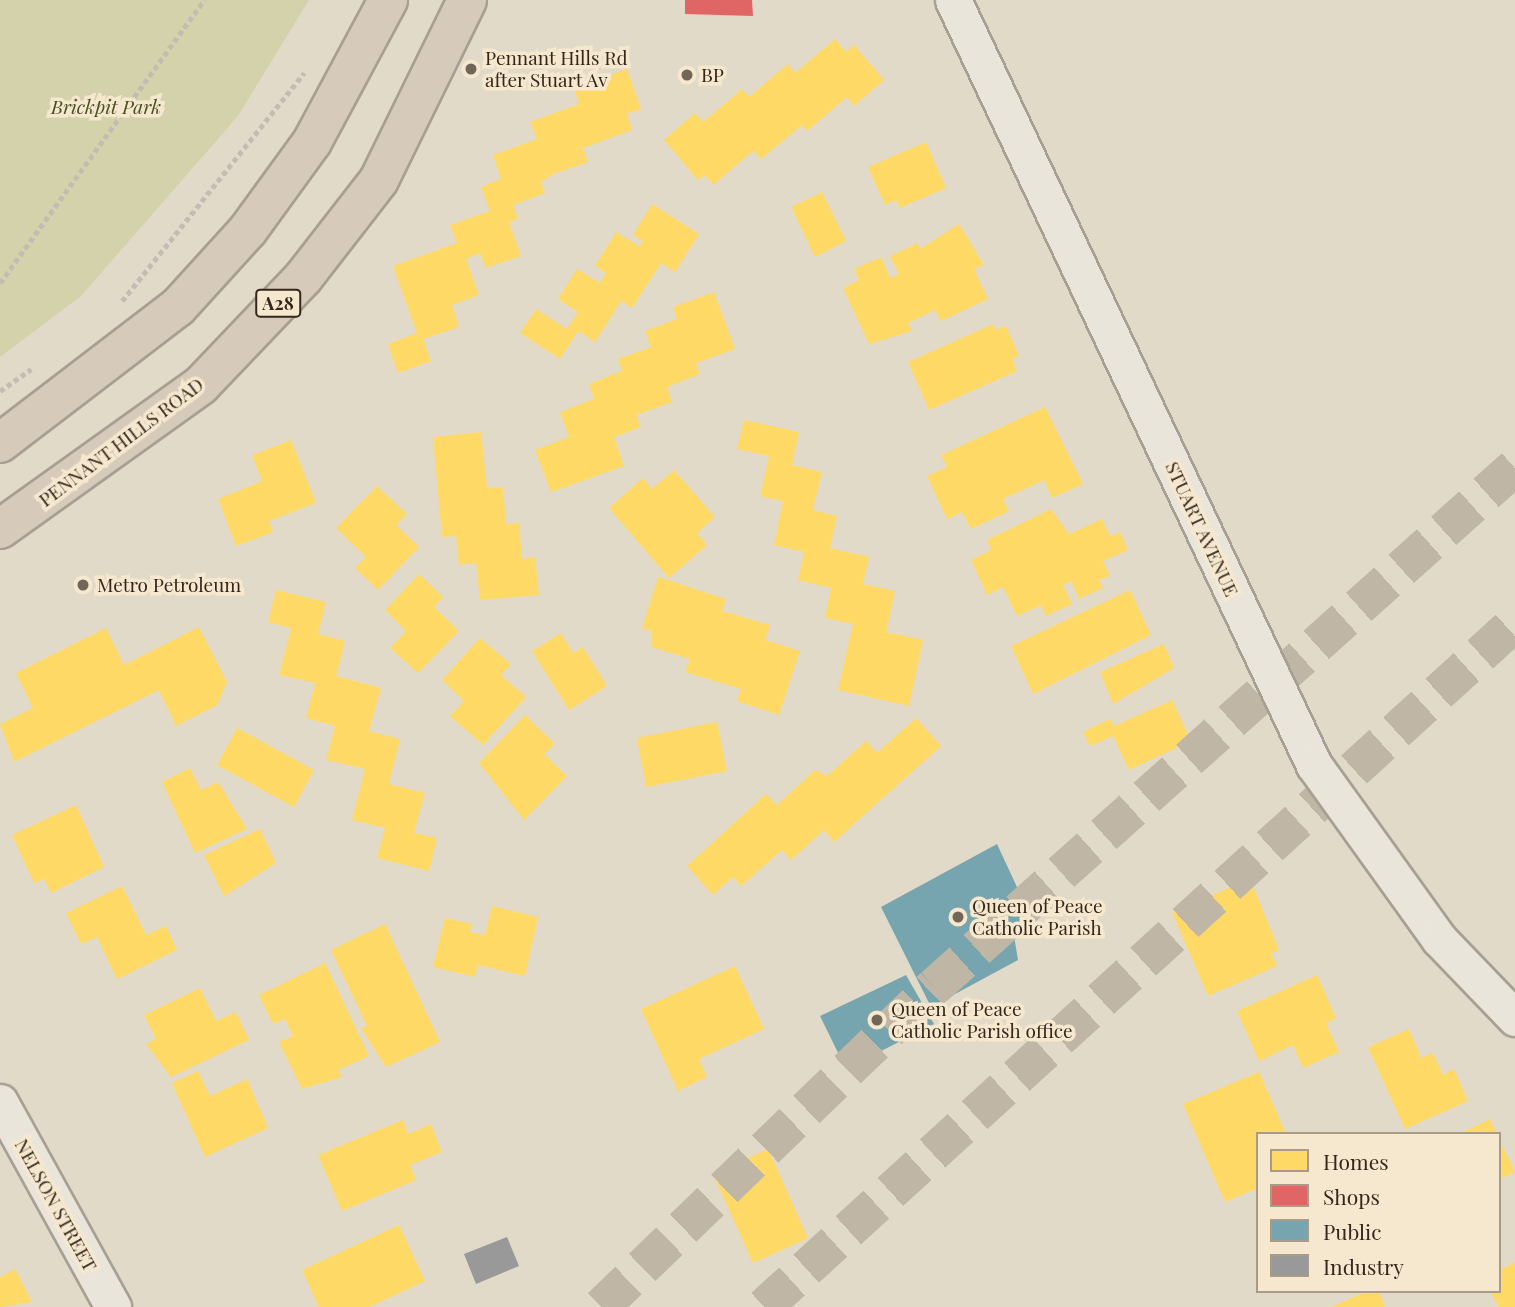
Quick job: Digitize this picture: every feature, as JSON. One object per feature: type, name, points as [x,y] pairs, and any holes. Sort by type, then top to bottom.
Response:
[{"type":"highway","points":[[0,443],[178,307],[247,230],[312,142],[388,0]]},
{"type":"highway","name":"PENNANT HILLS ROAD","points":[[0,529],[201,385],[303,278],[379,180],[467,0]]},
{"type":"street","name":"STUART AVENUE","points":[[953,0],[1314,765],[1439,939],[1515,1018]]},
{"type":"street","name":"NELSON STREET","points":[[0,1102],[113,1307]]},
{"type":"path","points":[[0,283],[204,0]]},
{"type":"path","points":[[113,312],[313,62]]},
{"type":"path","points":[[0,391],[39,364]]},
{"type":"green space","name":"Brickpit Park","points":[[0,0],[309,0],[238,116],[81,296],[0,357]]},
{"type":"building: Homes","points":[[835,39],[846,52],[854,45],[884,80],[854,106],[847,97],[807,131],[802,125],[761,159],[753,151],[713,185],[705,175],[698,180],[664,140],[695,113],[703,122],[742,89],[749,97],[788,64],[795,73]]},
{"type":"building: Homes","points":[[627,69],[641,109],[627,114],[632,130],[583,148],[588,162],[553,174],[541,182],[545,193],[513,205],[518,219],[509,222],[521,256],[486,268],[480,253],[466,259],[479,295],[452,305],[459,327],[423,339],[431,361],[398,373],[388,344],[417,333],[393,266],[457,243],[450,225],[490,211],[481,187],[501,179],[493,155],[537,139],[530,122],[579,104],[574,88]]},
{"type":"building: Homes","points":[[926,142],[946,188],[900,208],[896,200],[885,205],[868,167]]},
{"type":"building: Homes","points":[[822,192],[846,241],[815,257],[791,207]]},
{"type":"building: Homes","points":[[652,204],[699,234],[675,272],[661,263],[632,308],[621,301],[595,342],[578,331],[560,359],[520,333],[536,309],[567,329],[578,312],[558,299],[577,269],[600,283],[606,273],[595,266],[616,232],[639,246],[643,241],[633,235]]},
{"type":"building: Homes","points":[[959,224],[984,265],[974,269],[988,299],[941,321],[935,310],[908,323],[912,331],[869,344],[843,288],[859,280],[854,269],[881,257],[890,278],[899,274],[890,256],[918,243],[920,249]]},
{"type":"building: Homes","points":[[714,292],[735,349],[696,363],[700,374],[667,387],[672,402],[636,415],[641,427],[614,437],[624,466],[551,492],[535,450],[569,437],[560,412],[594,399],[589,384],[622,371],[618,359],[651,347],[645,331],[677,319],[673,307]]},
{"type":"building: Homes","points":[[993,324],[995,330],[1006,326],[1019,356],[1012,359],[1017,371],[929,410],[908,362]]},
{"type":"building: Homes","points":[[1045,407],[1083,484],[1052,498],[1044,480],[1003,499],[1009,511],[971,529],[962,512],[947,519],[927,476],[947,467],[941,455]]},
{"type":"building: Homes","points":[[744,420],[799,432],[792,465],[822,472],[813,510],[837,516],[830,548],[869,557],[863,584],[895,591],[886,632],[923,640],[909,706],[838,690],[853,624],[825,618],[831,588],[798,580],[804,552],[774,545],[783,501],[760,496],[769,456],[737,449]]},
{"type":"building: Homes","points":[[481,432],[487,488],[503,487],[506,524],[519,523],[522,559],[535,557],[539,595],[480,600],[476,563],[459,565],[456,536],[442,537],[433,437]]},
{"type":"building: Homes","points":[[291,440],[316,503],[269,521],[273,532],[236,546],[218,499],[262,481],[252,455]]},
{"type":"building: Homes","points":[[674,470],[715,517],[697,533],[707,545],[669,578],[609,508],[643,478],[652,489]]},
{"type":"building: Homes","points":[[377,486],[407,514],[396,525],[419,547],[378,590],[355,568],[366,557],[336,528]]},
{"type":"building: Homes","points":[[1051,509],[1069,534],[1102,519],[1110,536],[1120,532],[1128,550],[1103,561],[1110,576],[1099,580],[1103,588],[1079,599],[1071,581],[1063,585],[1072,604],[1046,616],[1041,605],[1017,616],[1003,587],[987,595],[971,560],[991,550],[987,540]]},
{"type":"building: Homes","points":[[419,574],[443,597],[434,607],[459,631],[418,673],[390,648],[406,631],[385,610]]},
{"type":"building: Homes","points":[[658,577],[726,599],[722,611],[770,625],[765,640],[800,651],[779,715],[737,701],[741,689],[685,672],[690,659],[652,647],[652,631],[642,628]]},
{"type":"building: Homes","points":[[276,590],[326,602],[318,634],[345,641],[336,676],[381,688],[369,731],[400,739],[389,784],[425,793],[414,833],[437,838],[429,871],[377,858],[385,828],[352,820],[365,769],[326,760],[335,726],[306,718],[315,683],[279,675],[291,628],[268,622]]},
{"type":"building: Homes","points":[[1130,590],[1151,635],[1033,694],[1011,646]]},
{"type":"building: Homes","points":[[199,627],[227,682],[217,705],[176,726],[159,690],[14,762],[0,724],[33,708],[16,673],[106,628],[124,665]]},
{"type":"building: Homes","points":[[561,633],[573,653],[583,647],[607,686],[569,710],[532,651]]},
{"type":"building: Homes","points":[[480,638],[511,664],[501,675],[526,697],[483,745],[450,716],[464,701],[442,680]]},
{"type":"building: Homes","points":[[1164,644],[1174,668],[1113,704],[1100,672]]},
{"type":"building: Homes","points":[[1172,700],[1191,741],[1129,770],[1113,736],[1090,746],[1083,732],[1110,719],[1114,726]]},
{"type":"building: Homes","points":[[525,715],[555,744],[544,754],[567,776],[524,820],[479,763]]},
{"type":"building: Homes","points":[[916,718],[941,746],[834,842],[824,830],[791,860],[782,850],[741,886],[733,877],[713,895],[687,866],[766,794],[777,805],[815,770],[827,776],[866,741],[877,753]]},
{"type":"building: Homes","points":[[717,722],[727,771],[646,787],[637,738]]},
{"type":"building: Homes","points":[[237,728],[314,770],[294,807],[217,765]]},
{"type":"building: Homes","points":[[190,768],[201,790],[218,782],[247,829],[195,853],[162,782]]},
{"type":"building: Homes","points":[[76,805],[104,867],[51,893],[44,879],[34,883],[12,835]]},
{"type":"building: Homes","points":[[260,829],[276,863],[224,896],[204,855]]},
{"type":"building: Homes","points":[[1250,879],[1279,950],[1271,953],[1277,966],[1208,996],[1172,912]]},
{"type":"building: Homes","points":[[122,886],[146,935],[166,926],[177,950],[117,979],[97,937],[81,944],[66,913]]},
{"type":"building: Homes","points":[[492,906],[538,917],[525,976],[478,965],[475,977],[433,967],[445,918],[472,924],[469,932],[485,935]]},
{"type":"building: Homes","points":[[385,924],[440,1042],[386,1067],[361,1028],[367,1026],[331,950]]},
{"type":"building: Homes","points":[[325,963],[369,1056],[338,1070],[342,1077],[302,1089],[279,1042],[293,1036],[285,1019],[273,1024],[259,995]]},
{"type":"building: Homes","points":[[735,966],[764,1029],[699,1059],[707,1077],[678,1091],[641,1009]]},
{"type":"building: Homes","points":[[1317,975],[1336,1018],[1326,1023],[1339,1052],[1303,1068],[1293,1045],[1259,1061],[1237,1011]]},
{"type":"building: Homes","points":[[200,988],[216,1021],[236,1012],[249,1040],[171,1077],[146,1044],[156,1039],[144,1015]]},
{"type":"building: Homes","points":[[1409,1029],[1421,1058],[1433,1053],[1443,1075],[1454,1069],[1468,1101],[1405,1129],[1368,1047]]},
{"type":"building: Homes","points":[[198,1071],[210,1096],[247,1079],[268,1128],[205,1157],[172,1083]]},
{"type":"building: Homes","points":[[1259,1072],[1285,1132],[1256,1132],[1256,1189],[1225,1202],[1183,1104]]},
{"type":"building: Homes","points":[[1490,1119],[1496,1132],[1463,1132]]},
{"type":"building: Homes","points":[[403,1120],[408,1134],[431,1124],[442,1152],[410,1165],[416,1180],[342,1211],[318,1155]]},
{"type":"building: Homes","points":[[1501,1143],[1515,1172],[1501,1178]]},
{"type":"building: Homes","points":[[768,1149],[808,1238],[753,1263],[713,1174]]},
{"type":"building: Homes","points":[[399,1225],[425,1281],[369,1307],[319,1307],[302,1270]]},
{"type":"building: Homes","points":[[1515,1262],[1515,1307],[1499,1307],[1491,1293],[1501,1293],[1502,1269]]},
{"type":"building: Homes","points":[[15,1269],[32,1302],[0,1307],[0,1277]]},
{"type":"building: Homes","points":[[1362,1293],[1380,1293],[1385,1307],[1331,1307]]},
{"type":"building: Shops","points":[[685,0],[752,0],[753,16],[685,14]]},
{"type":"building: Public","name":"Queen of Peace Catholic Parish","points":[[997,844],[1035,926],[1014,936],[1018,960],[931,1007],[881,907]]},
{"type":"building: Public","name":"Queen of Peace Catholic Parish office","points":[[906,975],[934,1024],[846,1069],[820,1016]]},
{"type":"building: Industry","points":[[507,1237],[519,1266],[476,1284],[464,1254]]},
{"type":"tunnel","points":[[601,1307],[934,987],[1515,467]]},
{"type":"tunnel","points":[[764,1307],[1515,623]]},
{"type":"place","name":"Pennant Hills Rd after Stuart Av","points":[[471,69]]},
{"type":"place","name":"BP","points":[[687,75]]},
{"type":"place","name":"Metro Petroleum","points":[[83,585]]},
{"type":"place","name":"Queen of Peace Catholic Parish","points":[[958,917]]},
{"type":"place","name":"Queen of Peace Catholic Parish office","points":[[877,1020]]}]
